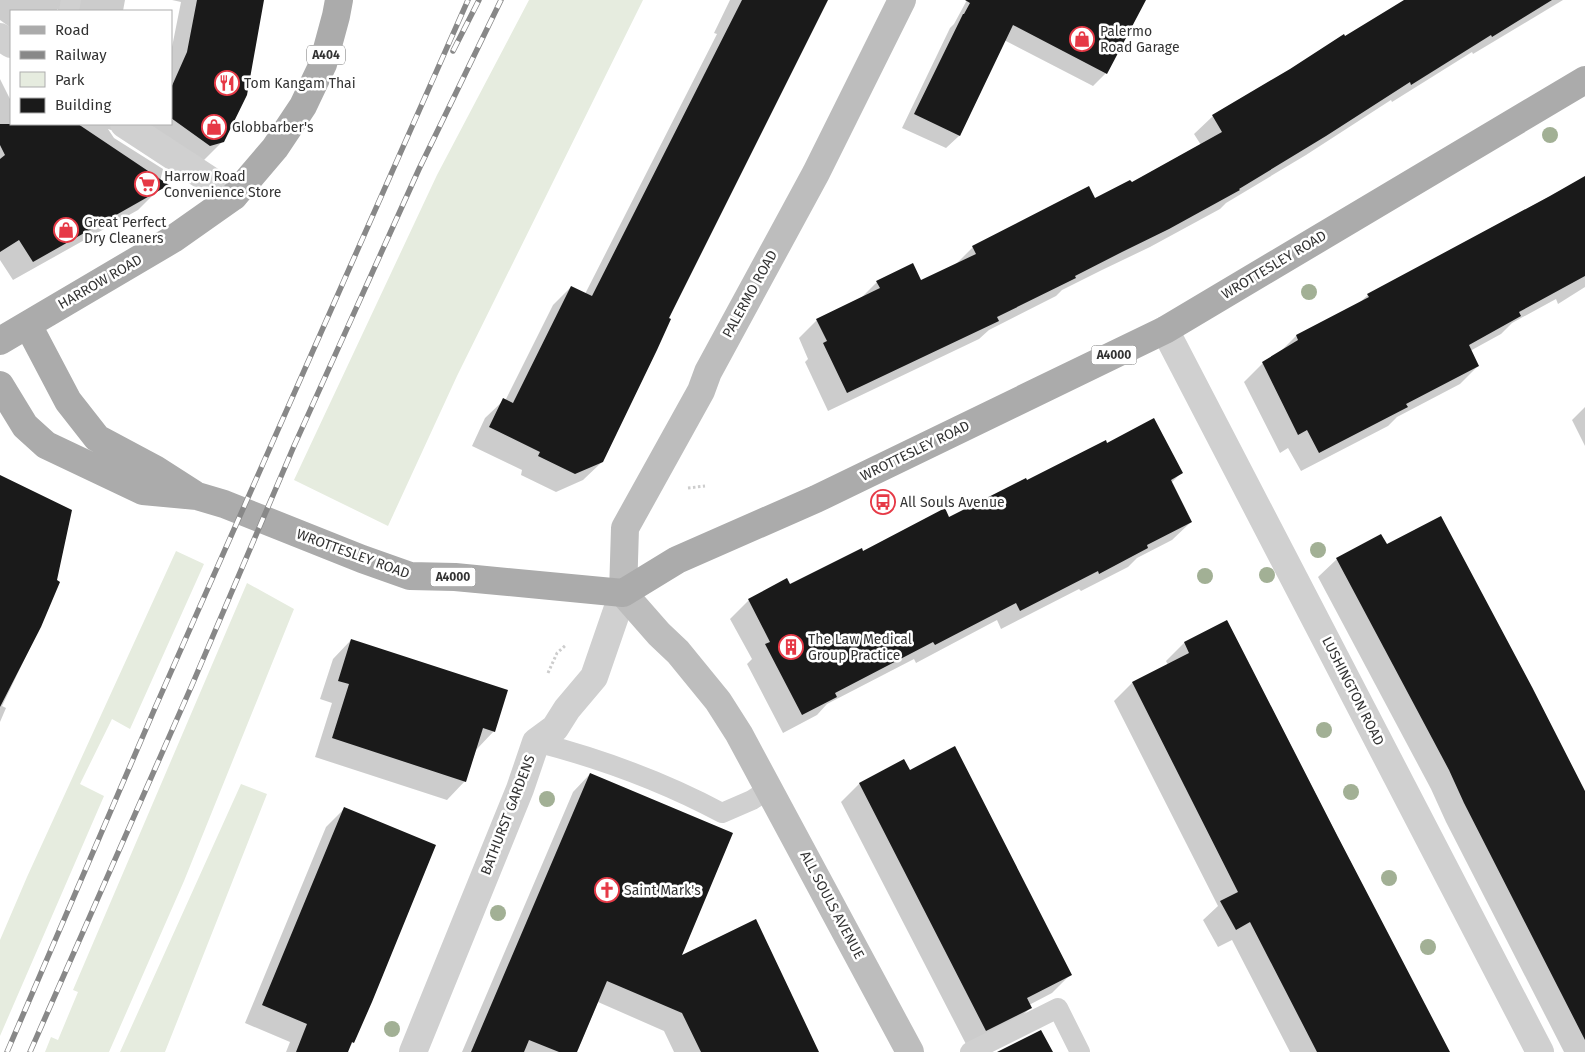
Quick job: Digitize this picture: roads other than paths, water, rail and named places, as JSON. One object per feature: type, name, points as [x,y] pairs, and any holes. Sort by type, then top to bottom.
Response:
[{"type":"main road","name":"HARROW ROAD","points":[[0,341],[173,239],[234,196],[275,148],[303,106],[323,64],[339,0]]},
{"type":"main road","name":"WROTTESLEY ROAD","points":[[0,385],[25,426],[46,445],[143,491],[197,496],[224,504],[362,560],[410,576],[455,577],[624,593],[677,560],[816,499],[1165,330],[1585,80]]},
{"type":"main road","name":"WROTTESLEY ROAD","points":[[28,325],[68,401],[97,438],[155,469],[197,496]]},
{"type":"street","name":"PALERMO ROAD","points":[[624,593],[625,528],[701,391],[708,372],[816,173],[902,0]]},
{"type":"street","points":[[126,125],[234,196]]},
{"type":"street","name":"LUSHINGTON ROAD","points":[[1165,330],[1540,1052]]},
{"type":"street","name":"BATHURST GARDENS","points":[[413,1052],[520,789],[536,742],[555,728],[567,709],[594,677],[624,593]]},
{"type":"street","name":"ALL SOULS AVENUE","points":[[624,593],[659,634],[678,652],[718,701],[739,734],[909,1051]]},
{"type":"lane","points":[[536,742],[578,753],[644,775],[722,813],[752,800],[769,789]]},
{"type":"lane","points":[[970,1052],[1058,1008],[1080,1052]]},
{"type":"railway","points":[[7,1052],[155,708],[468,0]]},
{"type":"railway","points":[[453,51],[479,0]]},
{"type":"railway","points":[[30,1052],[192,685],[294,446],[419,169],[501,0]]},
{"type":"place","name":"Palermo Road Garage","points":[[1082,39]]},
{"type":"place","name":"Tom Kangam Thai","points":[[227,83]]},
{"type":"place","name":"Globbarber's","points":[[214,127]]},
{"type":"place","name":"Harrow Road Convenience Store","points":[[147,184]]},
{"type":"place","name":"Great Perfect Dry Cleaners","points":[[66,230]]},
{"type":"place","name":"All Souls Avenue","points":[[883,502]]},
{"type":"place","name":"The Law Medical Group Practice","points":[[791,647]]},
{"type":"place","name":"Saint Mark's","points":[[607,890]]}]
